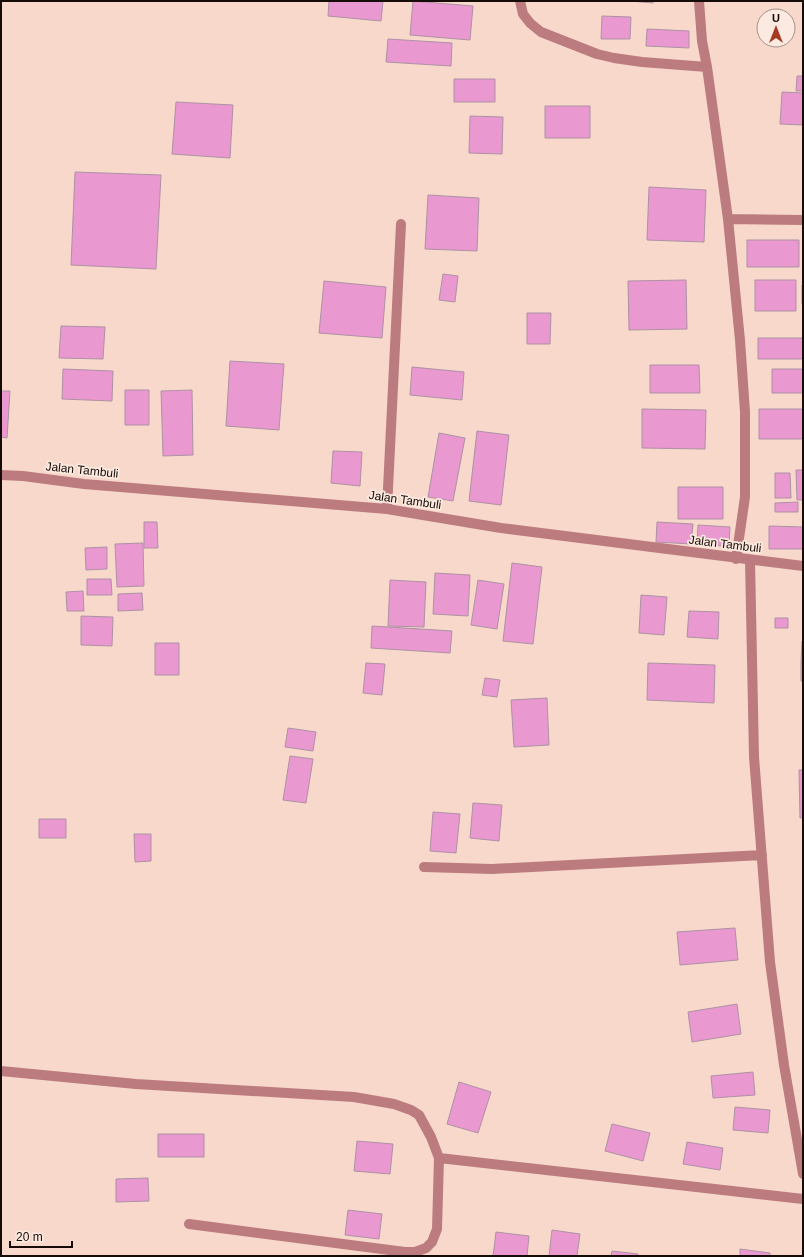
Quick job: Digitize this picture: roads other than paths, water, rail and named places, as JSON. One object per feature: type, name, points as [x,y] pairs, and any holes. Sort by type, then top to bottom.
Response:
[{"type":"street","points":[[520,1],[523,14],[530,23],[541,32],[597,54],[642,62],[707,67]]},
{"type":"street","points":[[699,1],[702,41],[728,219],[740,340],[745,412],[745,497],[736,559]]},
{"type":"street","points":[[728,219],[803,220]]},
{"type":"street","points":[[387,509],[401,224]]},
{"type":"street","name":"Jalan Tambuli","points":[[1,475],[23,476],[84,484],[387,509],[501,528],[736,559],[803,566]]},
{"type":"street","points":[[750,560],[754,757],[770,962],[785,1072],[803,1174]]},
{"type":"street","points":[[424,868],[492,869],[762,855]]},
{"type":"street","points":[[1,1070],[136,1084],[354,1098],[394,1104],[411,1110],[419,1115],[431,1136],[439,1158],[437,1229],[432,1242],[426,1248],[415,1252],[336,1244],[190,1224]]},
{"type":"street","points":[[439,1158],[803,1199]]}]
